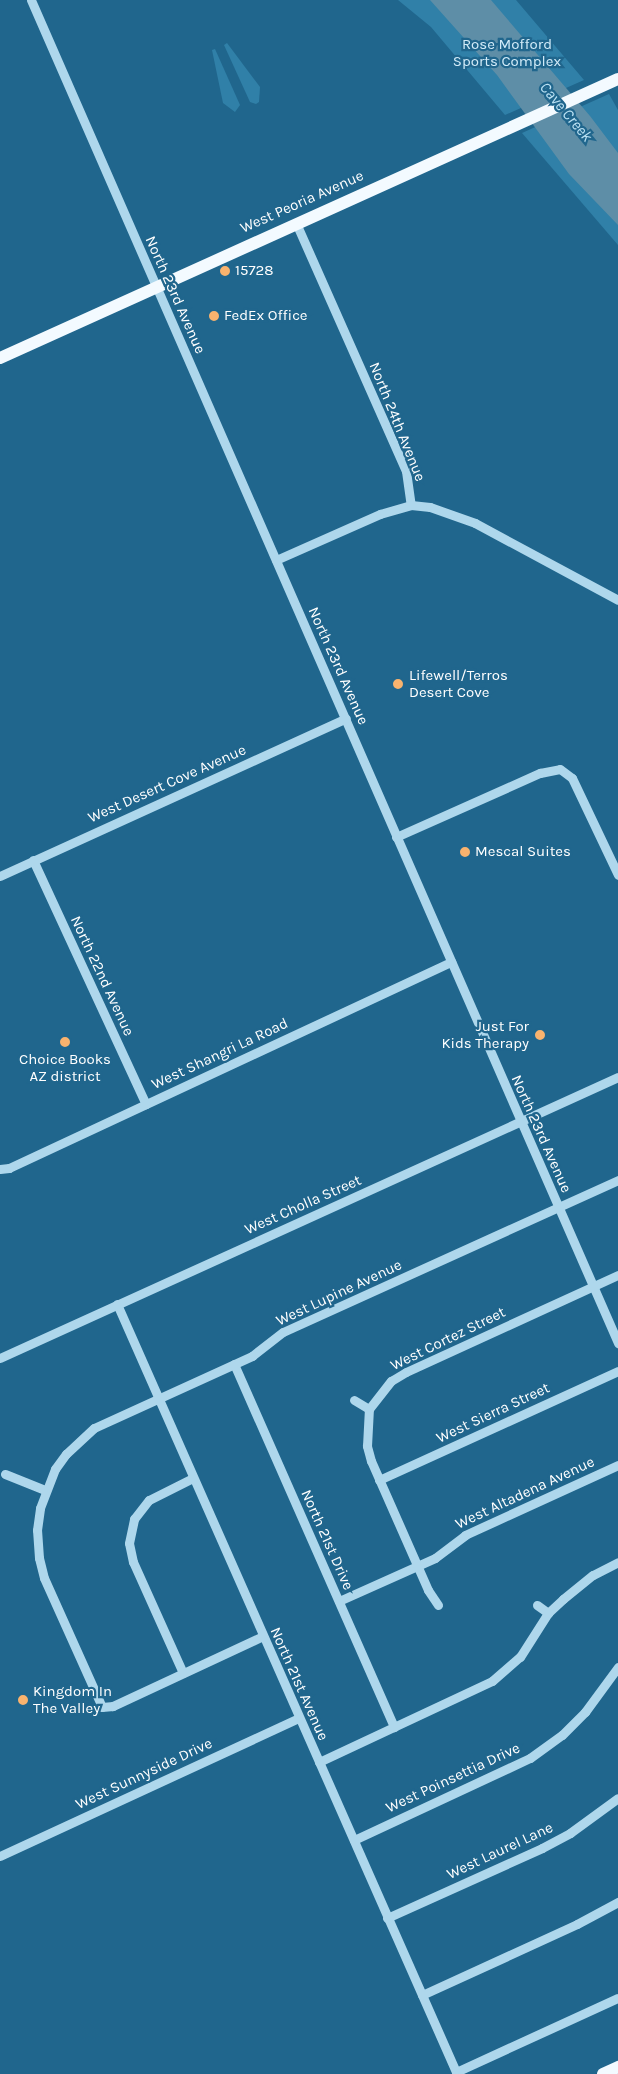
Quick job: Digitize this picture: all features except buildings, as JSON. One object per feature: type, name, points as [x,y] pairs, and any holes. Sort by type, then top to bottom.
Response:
[{"type":"main road","name":"West Peoria Avenue","points":[[0,358],[618,79]]},
{"type":"main road","points":[[603,2074],[618,2067]]},
{"type":"street","name":"North 23rd Avenue","points":[[30,0],[346,718],[396,837],[618,1343]]},
{"type":"street","name":"North 24th Avenue","points":[[296,223],[406,471],[412,505],[450,512],[475,523],[618,600]]},
{"type":"street","points":[[276,560],[380,514],[412,505]]},
{"type":"street","name":"West Desert Cove Avenue","points":[[0,876],[346,718]]},
{"type":"street","points":[[396,837],[540,773],[560,769],[568,772],[578,787],[618,875]]},
{"type":"street","name":"North 22nd Avenue","points":[[33,860],[146,1104]]},
{"type":"street","name":"West Shangri La Road","points":[[0,1169],[146,1104],[451,962]]},
{"type":"street","name":"West Cholla Street","points":[[0,1358],[618,1077]]},
{"type":"street","name":"West Lupine Avenue","points":[[183,1673],[112,1706],[102,1707],[44,1578],[37,1530],[45,1490],[55,1469],[83,1437],[107,1421],[252,1356],[283,1332],[618,1180]]},
{"type":"street","name":"West Cortez Street","points":[[369,1409],[391,1381],[406,1372],[618,1275]]},
{"type":"street","name":"North 21st Avenue","points":[[117,1304],[456,2073]]},
{"type":"street","name":"North 21st Drive","points":[[234,1364],[394,1727]]},
{"type":"street","name":"West Sierra Street","points":[[379,1480],[618,1371]]},
{"type":"street","points":[[354,1400],[369,1409],[367,1446],[379,1480],[417,1566],[438,1605]]},
{"type":"street","name":"West Altadena Avenue","points":[[338,1601],[417,1566],[443,1552],[464,1535],[618,1465]]},
{"type":"street","points":[[5,1474],[45,1490]]},
{"type":"street","points":[[193,1478],[149,1500],[134,1519],[129,1552],[183,1673],[263,1636]]},
{"type":"street","points":[[319,1762],[492,1681],[520,1657],[548,1613],[582,1582],[618,1562]]},
{"type":"street","points":[[537,1605],[548,1613]]},
{"type":"street","name":"West Poinsettia Drive","points":[[354,1840],[530,1758],[562,1736],[585,1712],[618,1667]]},
{"type":"street","name":"West Sunnyside Drive","points":[[0,1856],[299,1718]]},
{"type":"street","name":"West Laurel Lane","points":[[387,1918],[542,1848],[570,1833],[618,1798]]},
{"type":"street","points":[[422,1995],[577,1924],[618,1902]]},
{"type":"street","points":[[456,2073],[618,1998]]},
{"type":"green space","name":"Rose Mofford Sports Complex","points":[[398,0],[516,0],[584,80],[505,115],[431,27]]},
{"type":"green space","points":[[227,43],[260,87],[259,102],[256,104],[250,102],[224,45]]},
{"type":"green space","points":[[215,49],[240,105],[235,112],[223,103],[212,50]]},
{"type":"green space","points":[[609,94],[618,110],[618,245],[522,133]]},
{"type":"water","name":"Cave Creek","points":[[430,0],[491,0],[590,116],[618,153],[618,225],[569,174],[497,75]]},
{"type":"place","name":"15728","points":[[225,271]]},
{"type":"place","name":"FedEx Office","points":[[214,316]]},
{"type":"place","name":"Lifewell/Terros Desert Cove","points":[[398,684]]},
{"type":"place","name":"Mescal Suites","points":[[465,852]]},
{"type":"place","name":"Just For Kids Therapy","points":[[540,1035]]},
{"type":"place","name":"Choice Books AZ district","points":[[65,1042]]},
{"type":"place","name":"Kingdom In The Valley","points":[[23,1700]]}]
